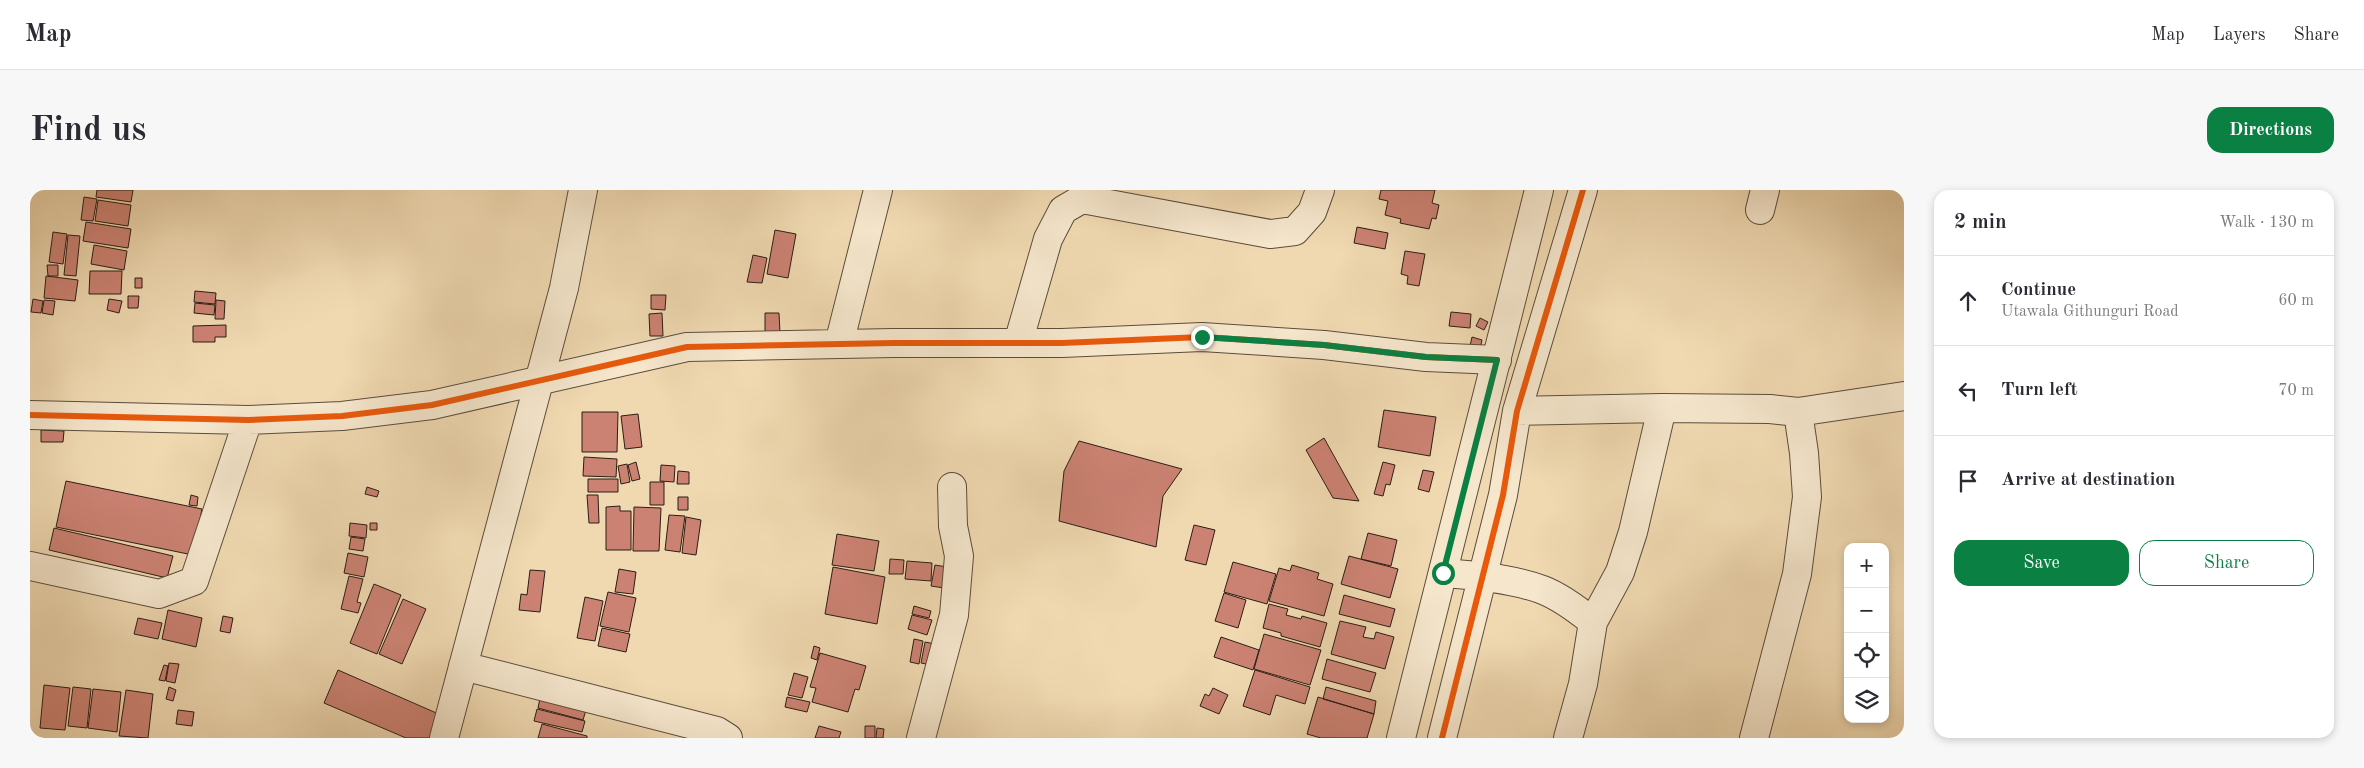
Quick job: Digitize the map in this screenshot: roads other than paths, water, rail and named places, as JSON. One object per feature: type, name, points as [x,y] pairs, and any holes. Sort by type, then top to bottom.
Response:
[{"type":"street","points":[[444,738],[564,288],[583,190]]},
{"type":"street","points":[[839,344],[878,190]]},
{"type":"street","points":[[1018,343],[1048,239],[1063,210],[1082,199],[1270,234],[1295,231],[1312,212],[1320,190]]},
{"type":"street","points":[[1401,738],[1539,190]]},
{"type":"street","points":[[1442,738],[1503,495],[1517,412],[1583,190]]},
{"type":"street","points":[[30,415],[248,420],[342,416],[432,405],[540,382],[687,347],[1018,343],[1202,337],[1324,345],[1426,357],[1497,360]]},
{"type":"street","points":[[1517,412],[1662,408],[1770,409],[1798,412],[1904,396]]},
{"type":"street","points":[[1568,738],[1583,684],[1593,622],[1620,572],[1633,532],[1662,408]]},
{"type":"street","points":[[1754,738],[1797,574],[1807,497],[1804,453],[1798,412]]},
{"type":"street","points":[[30,566],[159,594],[194,581],[248,420]]},
{"type":"street","points":[[1475,448],[1509,452]]},
{"type":"street","points":[[921,738],[954,616],[959,556],[953,526],[952,487]]},
{"type":"street","points":[[1443,573],[1482,576],[1543,590],[1576,608],[1593,622]]},
{"type":"street","points":[[463,666],[717,731],[728,738]]}]
